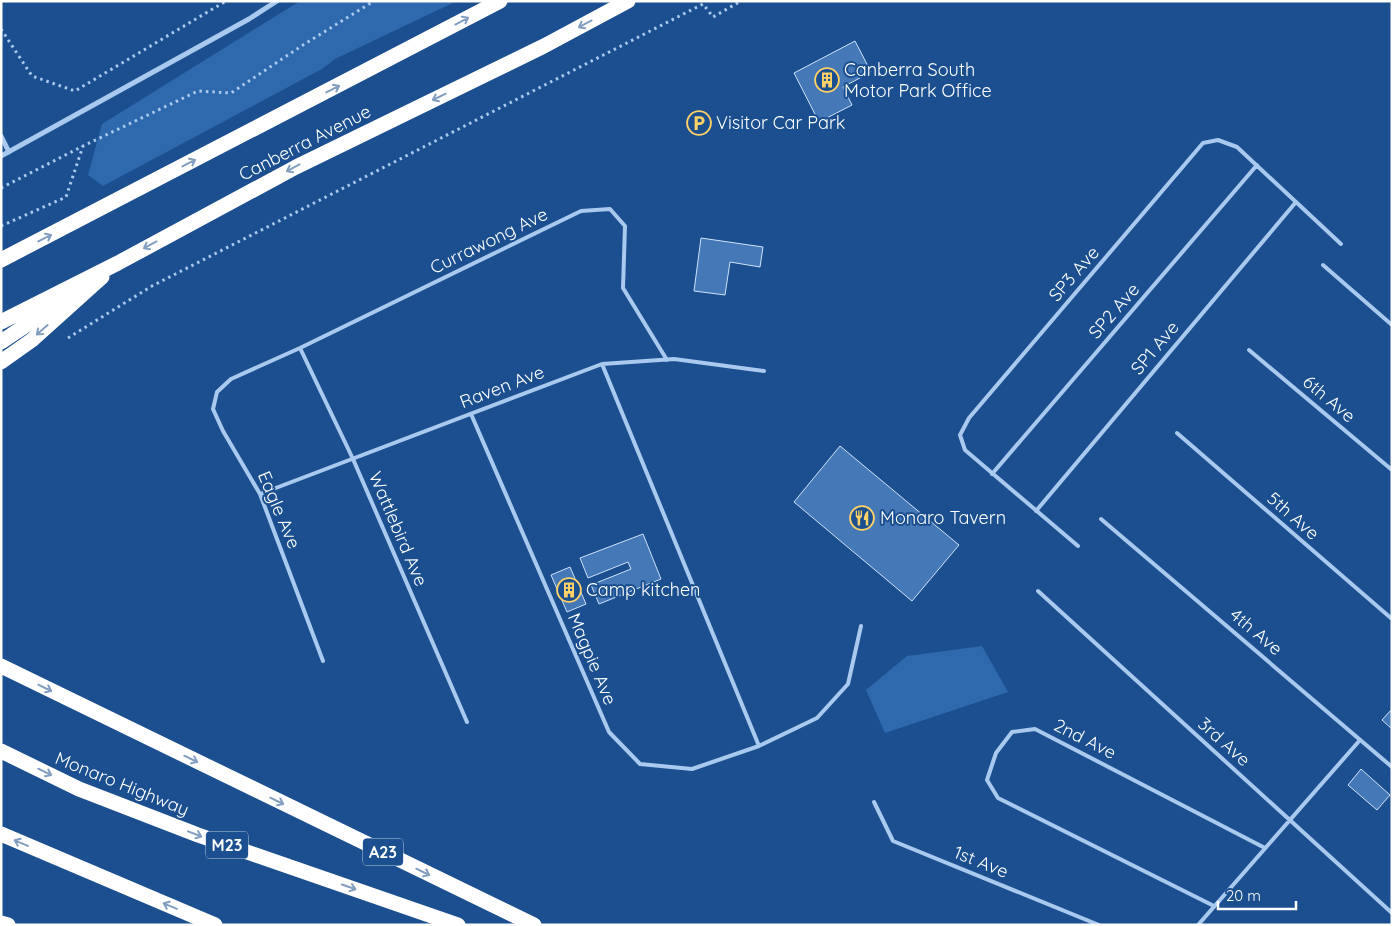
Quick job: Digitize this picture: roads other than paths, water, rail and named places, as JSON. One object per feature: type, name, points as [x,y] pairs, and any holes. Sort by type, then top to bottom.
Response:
[{"type":"highway","name":"Canberra Avenue","points":[[1,260],[500,1]]},
{"type":"highway","name":"Canberra Avenue","points":[[1,322],[118,263],[296,167],[544,46],[628,1]]},
{"type":"highway","points":[[1,342],[118,263]]},
{"type":"highway","points":[[1,362],[32,340],[118,263]]},
{"type":"highway","name":"A23","points":[[1,666],[534,925]]},
{"type":"highway","name":"Monaro Highway","points":[[1,751],[79,789],[198,835],[458,925]]},
{"type":"highway","points":[[1,834],[215,925]]},
{"type":"highway","points":[[1,923],[8,925]]},
{"type":"street","points":[[1,156],[249,19],[277,1]]},
{"type":"street","points":[[1,136],[9,152]]},
{"type":"lane","name":"SP3 Ave","points":[[1078,546],[965,450],[960,434],[969,418],[1203,143],[1218,140],[1237,147],[1341,244]]},
{"type":"lane","name":"SP2 Ave","points":[[992,474],[1257,165]]},
{"type":"lane","name":"SP1 Ave","points":[[1036,511],[1296,202]]},
{"type":"lane","name":"Currawong Ave","points":[[231,379],[300,348],[581,211],[610,209],[625,226],[623,288],[667,360]]},
{"type":"lane","points":[[1323,265],[1392,325]]},
{"type":"lane","name":"Wattlebird Ave","points":[[300,348],[353,459],[466,722]]},
{"type":"lane","name":"6th Ave","points":[[1249,350],[1392,470]]},
{"type":"lane","name":"Raven Ave","points":[[260,494],[602,364],[674,359],[764,372]]},
{"type":"lane","points":[[602,364],[759,746]]},
{"type":"lane","name":"Eagle Ave","points":[[231,379],[217,392],[213,409],[223,431],[260,494],[323,661]]},
{"type":"lane","name":"Magpie Ave","points":[[471,414],[609,732],[640,764],[692,769],[759,746],[817,718],[848,684],[861,626]]},
{"type":"lane","name":"5th Ave","points":[[1177,433],[1392,619]]},
{"type":"lane","name":"4th Ave","points":[[1101,519],[1392,767]]},
{"type":"lane","name":"3rd Ave","points":[[1038,591],[1392,913]]},
{"type":"lane","name":"2nd Ave","points":[[1214,906],[998,798],[987,780],[996,753],[1012,732],[1035,729],[1265,848]]},
{"type":"lane","points":[[1198,925],[1360,740]]},
{"type":"lane","name":"1st Ave","points":[[874,802],[893,842],[1099,925]]},
{"type":"place","name":"Canberra South Motor Park Office","points":[[827,80]]},
{"type":"place","name":"Visitor Car Park","points":[[699,123]]},
{"type":"place","name":"Monaro Tavern","points":[[862,518]]},
{"type":"place","name":"Camp kitchen","points":[[569,590]]}]
